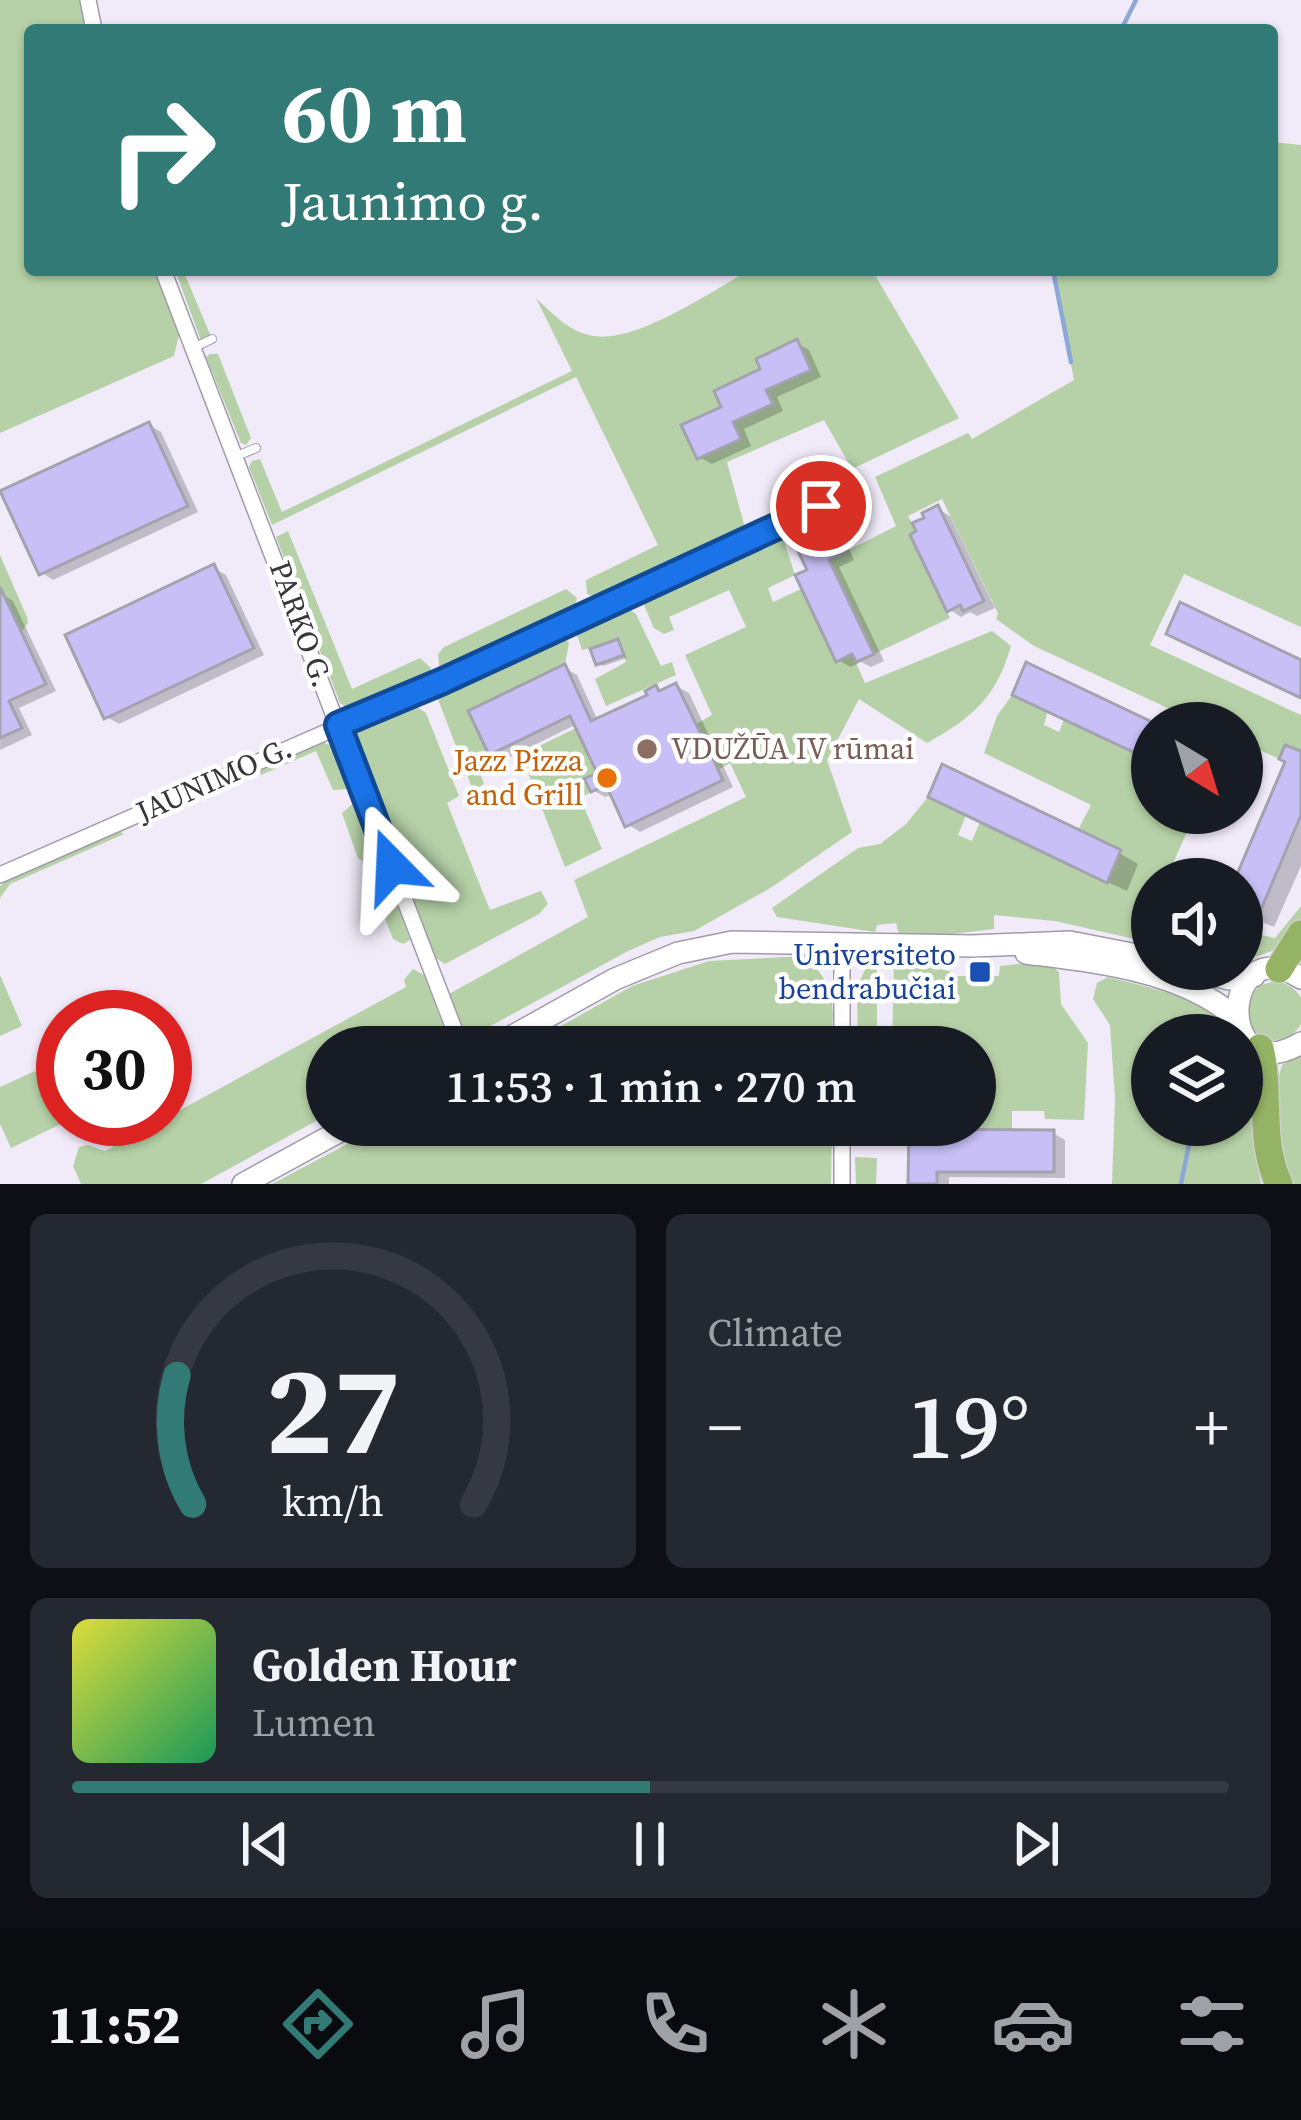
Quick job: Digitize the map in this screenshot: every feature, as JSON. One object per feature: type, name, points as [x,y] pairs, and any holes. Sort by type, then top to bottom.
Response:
[{"type":"highway","points":[[1278,974],[1301,934]]},
{"type":"highway","points":[[1263,1069],[1268,1161],[1279,1184]]},
{"type":"main road","points":[[531,1026],[615,979],[678,952],[731,942],[972,946],[1070,941],[1131,954]]},
{"type":"main road","points":[[972,946],[1067,958],[1176,982],[1211,996],[1232,1014]]},
{"type":"main road","points":[[1235,1014],[1238,994],[1278,974]]},
{"type":"main road","points":[[1263,1048],[1284,1051],[1301,1043]]},
{"type":"main road","points":[[243,1184],[313,1146]]},
{"type":"street","name":"PARKO G.","points":[[166,276],[453,1026]]},
{"type":"street","name":"JAUNIMO G.","points":[[0,875],[443,681],[821,506]]},
{"type":"street","points":[[842,943],[842,1026]]},
{"type":"street","points":[[842,1146],[842,1184]]},
{"type":"lane","points":[[195,346],[212,339]]},
{"type":"lane","points":[[237,456],[256,448]]},
{"type":"green space","points":[[0,0],[80,0],[84,24],[24,24],[24,276],[156,276],[179,335],[174,356],[0,433]]},
{"type":"green space","points":[[1278,143],[1301,145],[1301,627],[1184,574],[1150,645],[1301,715],[1301,751],[1285,745],[1279,759],[1263,752],[1263,702],[1155,702],[1034,646],[996,619],[998,613],[942,499],[908,516],[916,531],[910,535],[950,618],[874,654],[829,560],[896,526],[875,477],[968,433],[972,439],[1074,380],[1054,276],[1278,276]]},
{"type":"green space","points":[[177,276],[186,276],[212,339],[202,343]]},
{"type":"green space","points":[[739,276],[876,276],[959,418],[852,469],[824,420],[727,462],[745,528],[595,597],[587,594],[586,580],[658,545],[576,377],[272,525],[249,467],[252,461],[260,459],[282,512],[572,371],[536,298],[560,320],[589,335],[627,333],[671,315]]},
{"type":"green space","points":[[218,354],[251,438],[246,445],[241,443],[206,357]]},
{"type":"green space","points":[[288,531],[352,689],[420,658],[431,668],[427,677],[351,710],[340,703],[276,537]]},
{"type":"green space","points":[[781,532],[795,575],[768,588],[773,602],[801,589],[836,661],[852,654],[865,683],[992,631],[1011,646],[998,679],[981,704],[927,743],[859,699],[827,760],[852,832],[772,887],[694,931],[660,937],[628,951],[490,1026],[462,1026],[447,995],[588,917],[574,880],[746,797],[730,763],[718,770],[696,724],[712,715],[685,655],[746,627],[729,590],[669,617],[674,630],[664,634],[654,628],[643,603],[646,593]]},
{"type":"green space","points":[[0,555],[27,617],[21,632],[0,591]]},
{"type":"green space","points":[[566,589],[577,598],[575,606],[445,668],[439,666],[438,654],[444,647]]},
{"type":"green space","points":[[622,604],[636,614],[661,666],[672,662],[676,675],[606,706],[595,679],[626,662],[619,640],[582,650],[576,632],[579,624]]},
{"type":"green space","points":[[553,636],[569,643],[565,664],[468,711],[494,766],[480,773],[484,784],[473,790],[437,697],[445,688]]},
{"type":"green space","points":[[1012,695],[1048,710],[1044,725],[1059,732],[1064,720],[1131,751],[1131,834],[1186,834],[1175,858],[1131,858],[1131,938],[1055,921],[994,915],[994,929],[952,934],[899,934],[896,923],[877,925],[875,932],[777,917],[772,908],[858,848],[880,844],[906,824],[928,797],[967,813],[958,835],[972,841],[980,822],[1107,882],[1077,832],[1091,805],[984,753],[997,716]]},
{"type":"green space","points":[[413,704],[426,713],[459,796],[447,803],[490,910],[541,891],[548,904],[539,914],[445,964],[434,957],[353,741],[358,730]]},
{"type":"green space","points":[[576,728],[597,773],[585,779],[591,792],[580,798],[602,849],[565,867],[521,755]]},
{"type":"green space","points":[[320,742],[344,760],[350,789],[333,790],[316,751],[261,775],[259,770]]},
{"type":"green space","points":[[355,802],[360,804],[379,856],[369,866],[358,858],[342,813]]},
{"type":"green space","points":[[118,831],[124,834],[10,884],[0,898],[0,886],[8,880]]},
{"type":"green space","points":[[391,889],[410,940],[403,944],[393,939],[378,900],[383,891]]},
{"type":"green space","points":[[1301,906],[1301,926],[1263,954],[1263,935],[1275,938]]},
{"type":"green space","points":[[805,956],[828,987],[832,1026],[561,1026],[632,986],[709,961]]},
{"type":"green space","points":[[877,958],[877,1026],[857,1026],[859,985],[868,965]]},
{"type":"green space","points":[[1045,961],[1059,972],[1061,1004],[1088,1043],[1084,1120],[1045,1119],[1044,1111],[1012,1111],[1012,1130],[996,1130],[996,1026],[892,1026],[894,962],[950,971],[950,976],[999,976],[1000,966]]},
{"type":"green space","points":[[413,969],[424,975],[443,1026],[334,1026],[406,987],[404,980]]},
{"type":"green space","points":[[0,975],[22,1026],[0,1036]]},
{"type":"green space","points":[[1108,977],[1131,983],[1131,990],[1159,990],[1212,1014],[1131,1014],[1131,1146],[1253,1146],[1261,1184],[1112,1184],[1115,1099],[1110,1025],[1093,999],[1097,983]]},
{"type":"green space","points":[[1264,984],[1286,984],[1302,1000],[1302,1022],[1286,1038],[1264,1038],[1263,1014],[1247,1014],[1248,1000]]},
{"type":"green space","points":[[306,1041],[306,1126],[201,1184],[81,1184],[73,1166],[79,1147],[105,1151],[114,1146],[192,1146],[192,1104]]},
{"type":"green space","points":[[1301,1053],[1301,1184],[1290,1184],[1277,1141],[1276,1094],[1282,1065]]},
{"type":"green space","points":[[36,1073],[36,1136],[11,1148],[0,1124],[0,1087]]},
{"type":"green space","points":[[343,1146],[832,1146],[831,1184],[272,1184]]},
{"type":"green space","points":[[855,1157],[877,1158],[876,1184],[856,1184]]},
{"type":"building","points":[[797,339],[811,370],[766,390],[773,404],[733,422],[741,439],[697,459],[681,425],[721,407],[714,391],[760,369],[756,359]]},
{"type":"building","points":[[149,422],[188,506],[39,575],[0,491]]},
{"type":"building","points":[[938,505],[984,601],[963,611],[960,605],[947,612],[910,535],[916,531],[912,523]]},
{"type":"building","points":[[826,517],[844,553],[829,560],[874,654],[856,662],[852,654],[836,662],[795,575],[807,570],[790,534]]},
{"type":"building","points":[[214,564],[254,648],[104,719],[65,635]]},
{"type":"building","points":[[0,587],[46,684],[9,701],[22,728],[0,738]]},
{"type":"building","points":[[1180,602],[1301,660],[1301,698],[1166,634]]},
{"type":"building","points":[[618,639],[624,655],[596,665],[590,649]]},
{"type":"building","points":[[1026,662],[1131,712],[1131,751],[1012,695]]},
{"type":"building","name":"VDUŽŪA IV rūmai","points":[[565,664],[591,721],[647,695],[645,691],[656,685],[659,691],[676,683],[723,780],[625,827],[606,785],[591,792],[584,779],[597,773],[570,716],[489,755],[468,711]]},
{"type":"building","points":[[1285,745],[1301,751],[1301,815],[1263,905],[1263,858],[1244,858],[1254,834],[1263,834],[1263,813],[1285,762],[1279,759]]},
{"type":"building","points":[[942,764],[1121,850],[1107,883],[928,797]]},
{"type":"building","points":[[996,1130],[1054,1130],[1054,1172],[937,1172],[937,1184],[908,1184],[909,1146],[996,1146]]},
{"type":"waterway","points":[[1124,24],[1136,0]]},
{"type":"waterway","points":[[1054,276],[1071,362]]},
{"type":"waterway","points":[[1181,1184],[1189,1146]]},
{"type":"place","name":"VDUŽŪA IV rūmai","points":[[647,749]]},
{"type":"place","name":"Jazz Pizza and Grill","points":[[607,778]]},
{"type":"place","name":"Universiteto bendrabučiai","points":[[980,972]]},
{"type":"route","points":[[392,866],[338,725],[821,506]]}]
